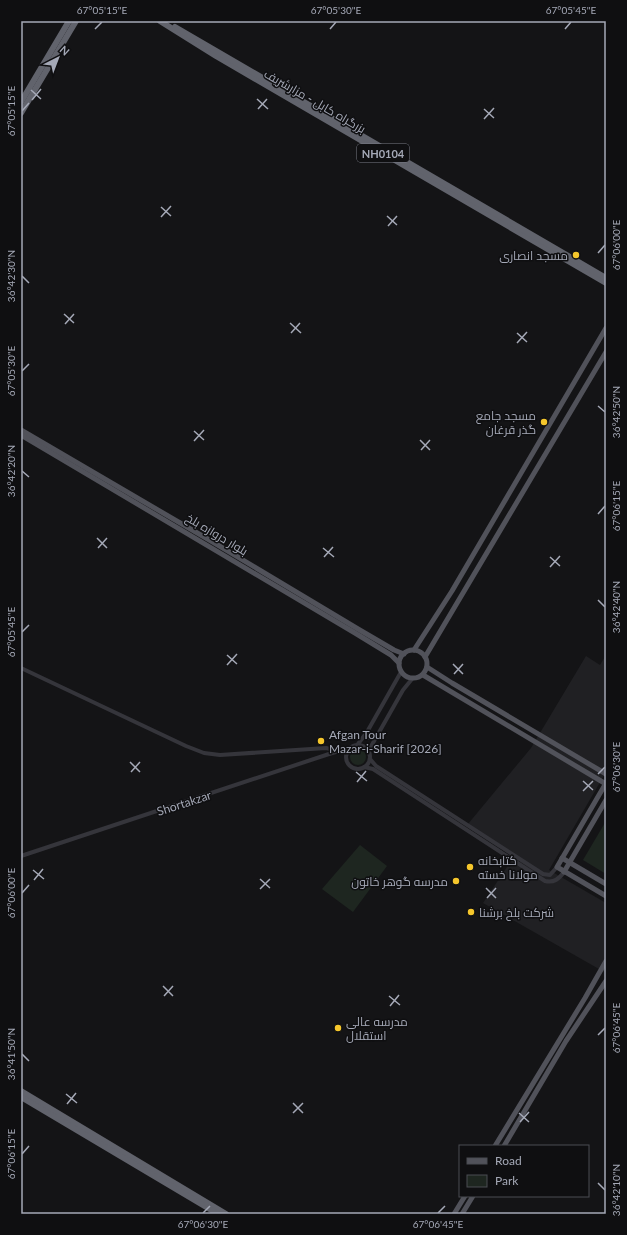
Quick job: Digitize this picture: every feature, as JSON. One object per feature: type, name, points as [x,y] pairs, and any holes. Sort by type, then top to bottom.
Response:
[{"type":"highway","points":[[21,102],[69,21]]},
{"type":"highway","points":[[21,114],[76,21]]},
{"type":"highway","name":"بزرگراه کابل - مزارشریف","points":[[160,21],[210,52],[606,283]]},
{"type":"highway","name":"بزرگراه کابل - مزارشریف","points":[[167,21],[606,278]]},
{"type":"highway","points":[[21,1091],[226,1214]]},
{"type":"highway","points":[[21,1097],[218,1214]]},
{"type":"main road","points":[[414,650],[420,652],[425,657],[427,667],[422,675],[412,679],[401,672],[399,663],[404,654],[414,650],[452,591],[606,328]]},
{"type":"main road","points":[[425,657],[606,352]]},
{"type":"main road","name":"بلوار دروازه بلخ","points":[[21,430],[358,629],[394,650],[404,654]]},
{"type":"main road","name":"بلوار دروازه بلخ","points":[[21,435],[391,655],[399,663]]},
{"type":"main road","points":[[427,667],[452,684],[606,774]]},
{"type":"main road","points":[[422,675],[606,783],[557,867],[606,896]]},
{"type":"main road","points":[[564,872],[606,800]]},
{"type":"main road","points":[[562,858],[606,884]]},
{"type":"main road","points":[[496,1145],[606,961]]},
{"type":"main road","points":[[505,1145],[566,1042],[606,981]]},
{"type":"main road","points":[[454,1214],[464,1197]]},
{"type":"main road","points":[[462,1214],[472,1197]]},
{"type":"street","points":[[21,668],[204,753],[220,755],[326,748],[340,751]]},
{"type":"street","points":[[401,672],[367,732],[358,744],[349,748],[346,752],[346,760],[350,766],[356,769],[373,769],[545,881],[555,881],[564,872]]},
{"type":"street","points":[[368,750],[403,690],[412,679]]},
{"type":"street","points":[[394,684],[401,683],[403,690]]},
{"type":"street","points":[[367,732],[369,738],[375,738]]},
{"type":"street","points":[[358,744],[366,747],[370,759],[376,766],[543,874],[550,875],[557,867]]},
{"type":"street","name":"Shortakzar","points":[[21,856],[340,751],[346,752]]},
{"type":"street","points":[[364,768],[370,759]]},
{"type":"shaded area","points":[[606,655],[606,772],[549,870],[606,903],[606,973],[483,903],[515,855],[468,824],[531,748],[586,656],[600,665]]},
{"type":"green space","points":[[358,749],[364,751],[366,757],[364,763],[358,765],[352,763],[350,757],[352,751]]},
{"type":"green space","points":[[606,821],[606,874],[583,860]]},
{"type":"green space","points":[[360,845],[387,866],[353,912],[322,889]]},
{"type":"place","name":"مسجد انصاری","points":[[576,255]]},
{"type":"place","name":"مسجد جامع گذر قرغان","points":[[544,422]]},
{"type":"place","name":"Afgan Tour Mazar-i-Sharif [2026]","points":[[321,741]]},
{"type":"place","name":"کتابخانه مولانا خسته","points":[[470,867]]},
{"type":"place","name":"مدرسه گوهر خاتون","points":[[456,881]]},
{"type":"place","name":"شرکت بلخ برشنا","points":[[471,912]]},
{"type":"place","name":"مدرسه عالی استقلال","points":[[338,1028]]}]
